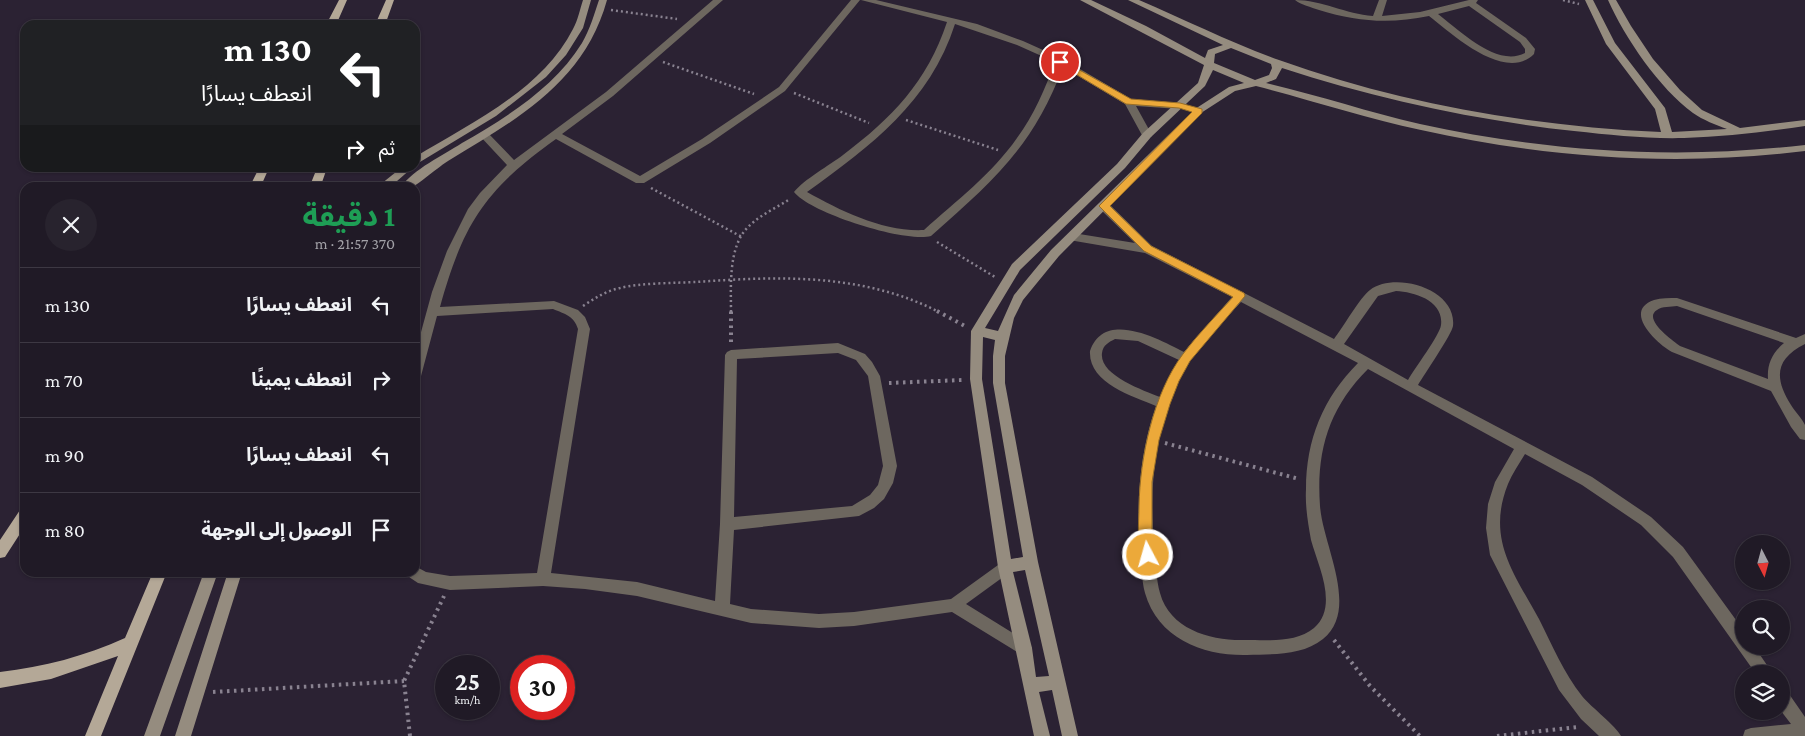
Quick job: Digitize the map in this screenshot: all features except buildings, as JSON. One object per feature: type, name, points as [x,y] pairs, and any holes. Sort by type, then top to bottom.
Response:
[{"type":"main road","points":[[333,20],[343,0]]},
{"type":"main road","points":[[382,20],[390,0]]},
{"type":"main road","points":[[0,552],[20,522]]},
{"type":"main road","points":[[93,736],[158,577]]},
{"type":"main road","points":[[0,680],[50,673],[78,665],[132,643]]},
{"type":"street","points":[[420,159],[501,109],[538,81],[578,32],[584,17],[587,0]]},
{"type":"street","points":[[420,359],[446,271],[462,230],[473,209],[487,192],[514,166],[554,134],[595,106],[692,22],[705,3],[719,0]]},
{"type":"street","points":[[554,134],[640,181],[769,100],[782,89],[856,0]]},
{"type":"street","points":[[865,0],[952,20],[996,33],[1060,62],[1129,102],[1180,106],[1198,111]]},
{"type":"street","points":[[1084,0],[1143,28],[1230,75],[1257,84],[1443,132],[1555,148],[1622,154],[1683,156],[1746,154],[1805,148]]},
{"type":"street","points":[[1132,0],[1275,63],[1345,85],[1473,115],[1550,125],[1667,135],[1805,123]]},
{"type":"street","points":[[1299,0],[1327,9],[1377,19],[1391,19],[1430,12],[1472,1],[1523,40],[1530,49],[1529,54],[1520,59],[1495,57],[1481,50],[1430,12]]},
{"type":"street","points":[[1377,19],[1383,0]]},
{"type":"street","points":[[1589,0],[1611,44],[1660,108],[1664,117],[1667,135]]},
{"type":"street","points":[[1612,0],[1616,11],[1634,38],[1686,102],[1706,116],[1741,130]]},
{"type":"street","points":[[412,182],[440,160],[484,135],[523,108],[561,76],[592,34],[602,5]]},
{"type":"street","points":[[952,20],[948,40],[937,62],[922,84],[894,116],[882,128],[799,192],[826,207],[864,222],[901,231],[924,234],[975,191],[1010,154],[1031,126],[1048,94],[1060,62]]},
{"type":"street","points":[[1042,736],[1005,567],[976,379],[977,331],[1016,267],[1121,166],[1147,135],[1202,84],[1210,64],[1211,52],[1231,45]]},
{"type":"street","points":[[1070,736],[1031,562],[999,383],[999,356],[1002,337],[1018,298],[1055,253],[1198,111],[1232,89],[1257,84],[1273,77],[1277,68],[1275,63]]},
{"type":"street","points":[[1129,102],[1147,135]]},
{"type":"street","points":[[484,135],[514,166]]},
{"type":"street","points":[[1121,166],[1136,173]]},
{"type":"street","points":[[389,182],[402,172]]},
{"type":"street","points":[[1104,206],[1148,248],[1367,362],[1410,387],[1587,481],[1646,521],[1678,552],[1735,632]]},
{"type":"street","points":[[1073,237],[1148,248]]},
{"type":"street","points":[[1039,243],[1055,253]]},
{"type":"street","points":[[1336,346],[1374,293],[1382,288],[1404,286],[1427,294],[1444,309],[1448,318],[1447,326],[1410,387]]},
{"type":"street","points":[[1240,296],[1186,358],[1173,380],[1153,440],[1146,482],[1145,536],[1153,594],[1163,613],[1178,630],[1198,642],[1220,649],[1294,645],[1311,638],[1324,627],[1332,612],[1334,595],[1320,546],[1313,506],[1312,482],[1315,450],[1326,415],[1344,386],[1367,362]]},
{"type":"street","points":[[1774,387],[1676,349],[1664,342],[1648,324],[1647,316],[1650,309],[1656,304],[1677,302],[1800,340]]},
{"type":"street","points":[[434,312],[554,305],[565,308],[581,320],[584,329],[543,579]]},
{"type":"street","points":[[977,331],[1002,337]]},
{"type":"street","points":[[1164,404],[1112,379],[1103,372],[1098,364],[1097,347],[1111,335],[1133,334],[1186,358]]},
{"type":"street","points":[[1800,340],[1783,350],[1776,360],[1773,373],[1774,387],[1785,411],[1805,435]]},
{"type":"street","points":[[722,610],[727,524],[731,355],[838,348],[851,351],[862,357],[870,366],[876,384],[890,466],[889,480],[882,494],[870,505],[854,512],[727,524]]},
{"type":"street","points":[[1522,447],[1502,482],[1495,504],[1493,528],[1497,555],[1565,686],[1578,706],[1597,725],[1613,736]]},
{"type":"street","points":[[420,576],[450,583],[543,579],[585,582],[637,589],[750,616],[819,621],[854,619],[954,605],[1005,567],[1031,562]]},
{"type":"street","points":[[152,736],[208,577]]},
{"type":"street","points":[[183,736],[233,577]]},
{"type":"street","points":[[954,605],[1024,648]]},
{"type":"street","points":[[1030,686],[1057,682]]},
{"type":"street","points":[[1751,736],[1805,730],[1790,709]]},
{"type":"path","points":[[602,5],[692,22]]},
{"type":"path","points":[[651,57],[769,100]]},
{"type":"path","points":[[782,89],[882,128]]},
{"type":"path","points":[[894,116],[1010,154]]},
{"type":"path","points":[[640,181],[742,237]]},
{"type":"path","points":[[731,355],[733,265],[742,237],[746,229],[799,192]]},
{"type":"path","points":[[924,234],[1005,283]]},
{"type":"path","points":[[574,313],[588,301],[622,287],[791,278],[848,283],[904,296],[977,331]]},
{"type":"path","points":[[876,384],[976,379]]},
{"type":"path","points":[[1153,440],[1312,482]]},
{"type":"path","points":[[410,736],[404,681],[450,583]]},
{"type":"path","points":[[1324,627],[1370,686],[1420,736]]},
{"type":"path","points":[[197,693],[404,681]]},
{"type":"path","points":[[1497,736],[1597,725]]},
{"type":"route","points":[[1060,62],[1129,102],[1180,106],[1198,111],[1104,206],[1148,248],[1240,296],[1186,358],[1173,380],[1164,404],[1153,440],[1146,482],[1145,536],[1148,555]]}]
